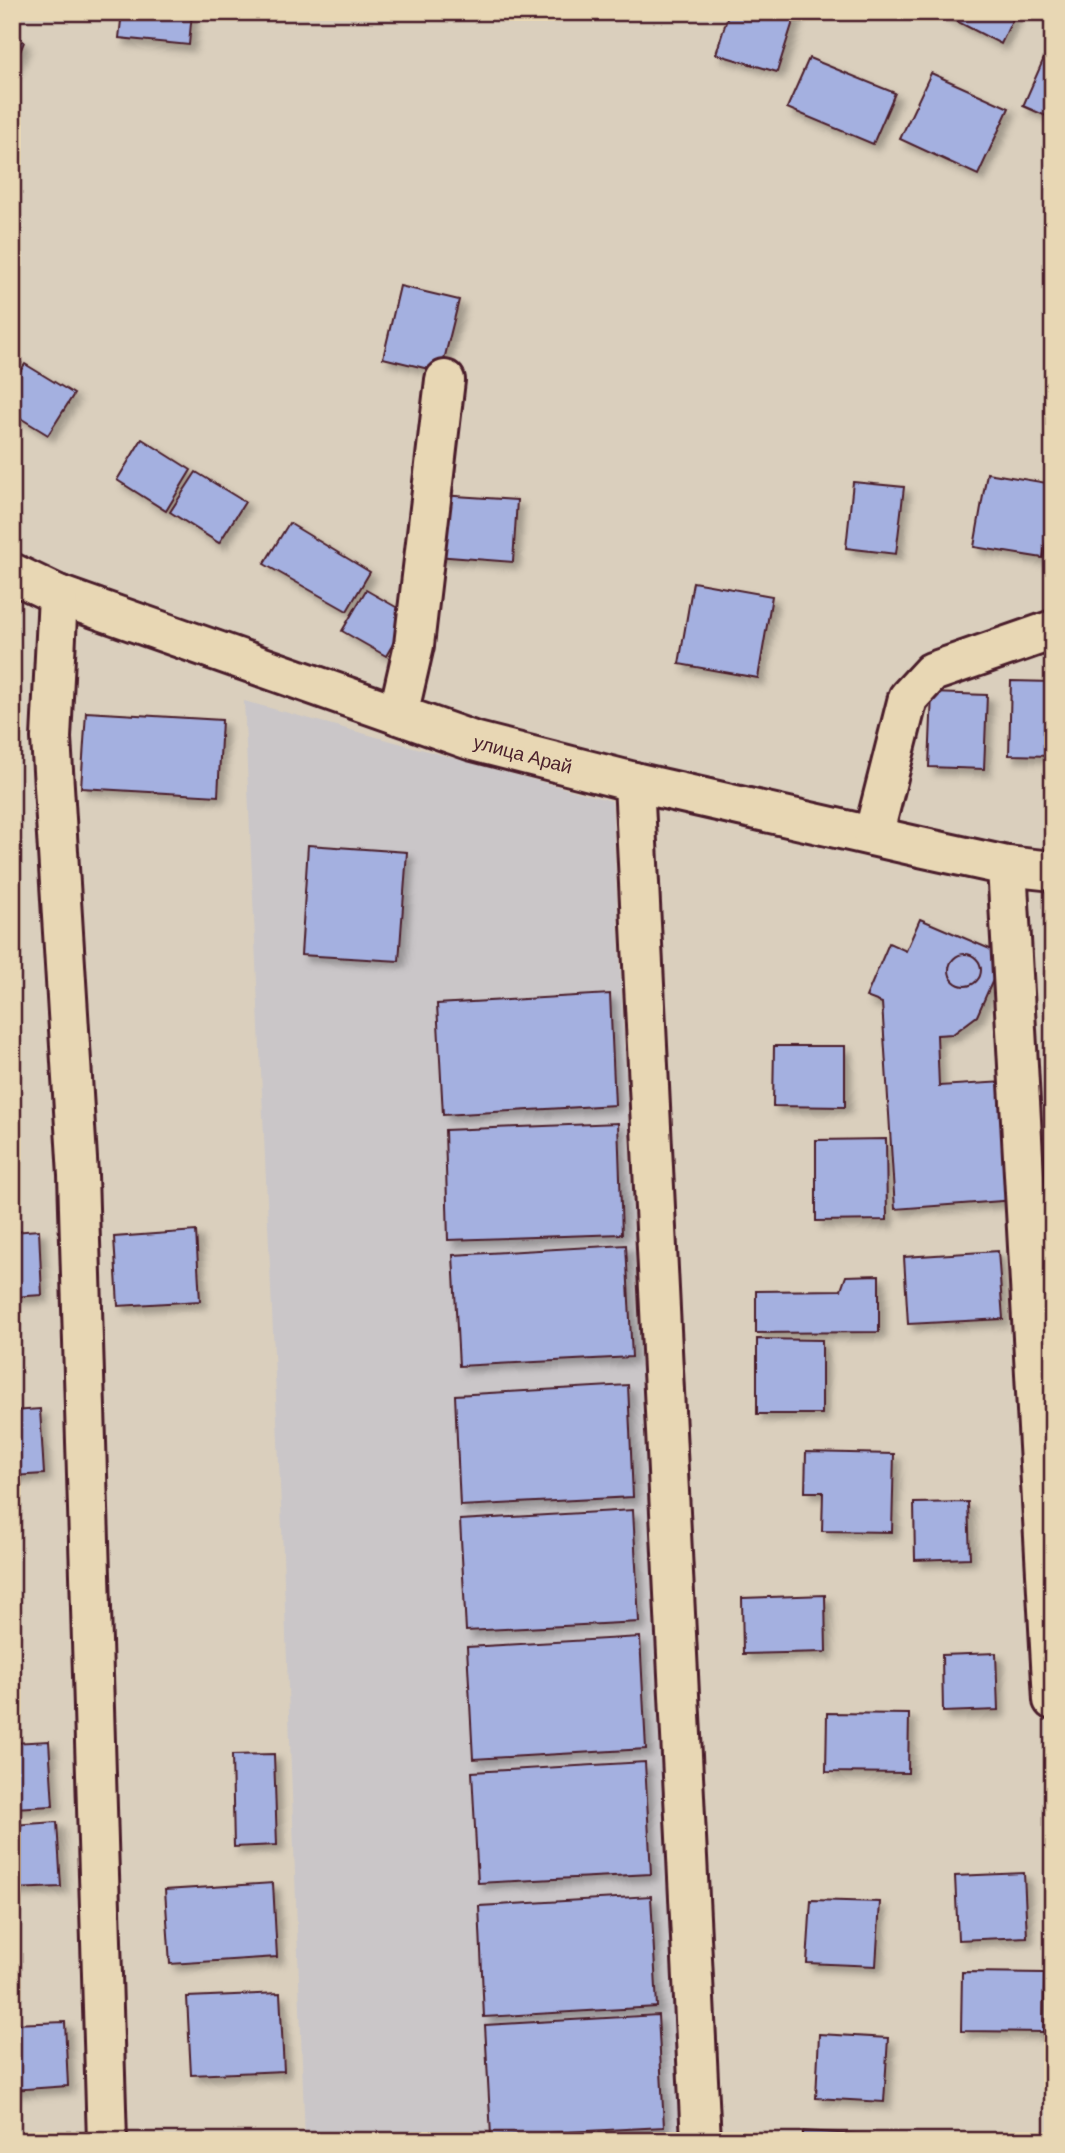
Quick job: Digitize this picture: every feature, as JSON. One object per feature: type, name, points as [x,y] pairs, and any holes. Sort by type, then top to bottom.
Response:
[{"type":"street","points":[[398,715],[415,645],[445,380]]},
{"type":"street","name":"улица Арай","points":[[12,573],[58,595],[473,741],[634,782],[873,836],[1007,866],[1053,871]]},
{"type":"street","points":[[58,595],[51,738],[78,1175],[107,2141]]},
{"type":"street","points":[[873,836],[908,698],[932,672],[1053,630]]},
{"type":"street","points":[[634,782],[701,2141]]},
{"type":"street","points":[[1007,866],[1053,1700]]},
{"type":"shaded area","points":[[244,701],[612,801],[680,2141],[305,2141],[282,1528]]},
{"type":"building","points":[[122,12],[192,12],[189,45],[119,38]]},
{"type":"building","points":[[729,12],[796,12],[777,72],[716,54]]},
{"type":"building","points":[[939,12],[1016,12],[1001,44]]},
{"type":"building","points":[[12,37],[24,42],[12,71]]},
{"type":"building","points":[[1048,49],[1053,51],[1053,119],[1023,106]]},
{"type":"building","points":[[809,58],[895,93],[873,144],[787,108]]},
{"type":"building","points":[[931,73],[1009,108],[978,175],[900,139]]},
{"type":"building","points":[[1053,188],[1053,227],[1046,225]]},
{"type":"building","points":[[400,286],[459,300],[441,372],[383,358]]},
{"type":"building","points":[[12,358],[21,363],[12,377]]},
{"type":"building","points":[[25,364],[74,394],[48,435],[12,413],[12,383]]},
{"type":"building","points":[[142,439],[191,470],[166,511],[117,480]]},
{"type":"building","points":[[196,472],[245,502],[219,543],[170,512]]},
{"type":"building","points":[[987,473],[1053,484],[1053,504],[1043,558],[974,547]]},
{"type":"building","points":[[853,482],[904,487],[896,554],[846,548]]},
{"type":"building","points":[[440,495],[517,500],[513,562],[436,556]]},
{"type":"building","points":[[289,523],[370,572],[347,611],[264,564]]},
{"type":"building","points":[[693,582],[772,596],[758,678],[679,664]]},
{"type":"building","points":[[366,590],[410,615],[386,656],[342,631]]},
{"type":"building","points":[[1011,681],[1053,682],[1053,756],[1009,755]]},
{"type":"building","points":[[932,693],[987,695],[984,769],[929,767]]},
{"type":"building","points":[[86,712],[222,720],[218,796],[81,788]]},
{"type":"building","points":[[308,845],[407,852],[399,961],[301,955]]},
{"type":"building","points":[[920,919],[1004,955],[977,1016],[953,1034],[937,1035],[939,1086],[1021,1081],[1029,1199],[895,1209],[882,1003],[866,997],[889,943],[906,951]]},
{"type":"building","points":[[965,954],[976,959],[981,970],[976,981],[965,986],[954,981],[949,970],[954,959]]},
{"type":"building","points":[[610,994],[615,1105],[443,1115],[437,1004]]},
{"type":"building","points":[[774,1046],[845,1046],[845,1107],[773,1106]]},
{"type":"building","points":[[618,1123],[622,1234],[448,1240],[445,1130]]},
{"type":"building","points":[[886,1139],[887,1220],[816,1221],[816,1140]]},
{"type":"building","points":[[39,1230],[42,1295],[12,1297],[12,1232]]},
{"type":"building","points":[[196,1231],[200,1301],[118,1306],[114,1237]]},
{"type":"building","points":[[626,1245],[632,1357],[459,1366],[453,1255]]},
{"type":"building","points":[[998,1251],[1003,1319],[908,1324],[904,1257]]},
{"type":"building","points":[[879,1275],[879,1332],[756,1333],[756,1291],[841,1290],[846,1276]]},
{"type":"building","points":[[757,1339],[822,1340],[822,1414],[757,1414]]},
{"type":"building","points":[[628,1385],[633,1497],[460,1506],[455,1395]]},
{"type":"building","points":[[40,1409],[44,1474],[12,1476],[12,1411]]},
{"type":"building","points":[[806,1452],[894,1454],[892,1532],[822,1531],[823,1492],[805,1492]]},
{"type":"building","points":[[968,1502],[970,1558],[915,1560],[914,1503]]},
{"type":"building","points":[[633,1510],[639,1622],[466,1631],[460,1520]]},
{"type":"building","points":[[825,1595],[826,1652],[743,1654],[742,1598]]},
{"type":"building","points":[[640,1637],[646,1749],[473,1759],[467,1647]]},
{"type":"building","points":[[996,1653],[998,1710],[943,1712],[942,1655]]},
{"type":"building","points":[[827,1713],[909,1714],[908,1773],[826,1772]]},
{"type":"building","points":[[49,1741],[53,1806],[12,1808],[12,1743]]},
{"type":"building","points":[[274,1754],[277,1845],[234,1847],[232,1755]]},
{"type":"building","points":[[645,1762],[651,1874],[478,1883],[472,1772]]},
{"type":"building","points":[[57,1822],[61,1887],[12,1889],[12,1825]]},
{"type":"building","points":[[1024,1873],[1027,1937],[958,1940],[955,1876]]},
{"type":"building","points":[[273,1883],[277,1957],[170,1964],[165,1890]]},
{"type":"building","points":[[651,1896],[657,2007],[484,2017],[479,1906]]},
{"type":"building","points":[[811,1900],[880,1902],[876,1966],[807,1963]]},
{"type":"building","points":[[962,1972],[1044,1973],[1043,2032],[961,2031]]},
{"type":"building","points":[[280,1993],[284,2071],[191,2075],[187,1997]]},
{"type":"building","points":[[658,2015],[664,2127],[491,2136],[485,2025]]},
{"type":"building","points":[[65,2022],[68,2086],[12,2090],[12,2024]]},
{"type":"building","points":[[819,2034],[888,2038],[884,2102],[816,2098]]},
{"type":"building","points":[[803,2131],[872,2135],[871,2141],[803,2141]]}]
